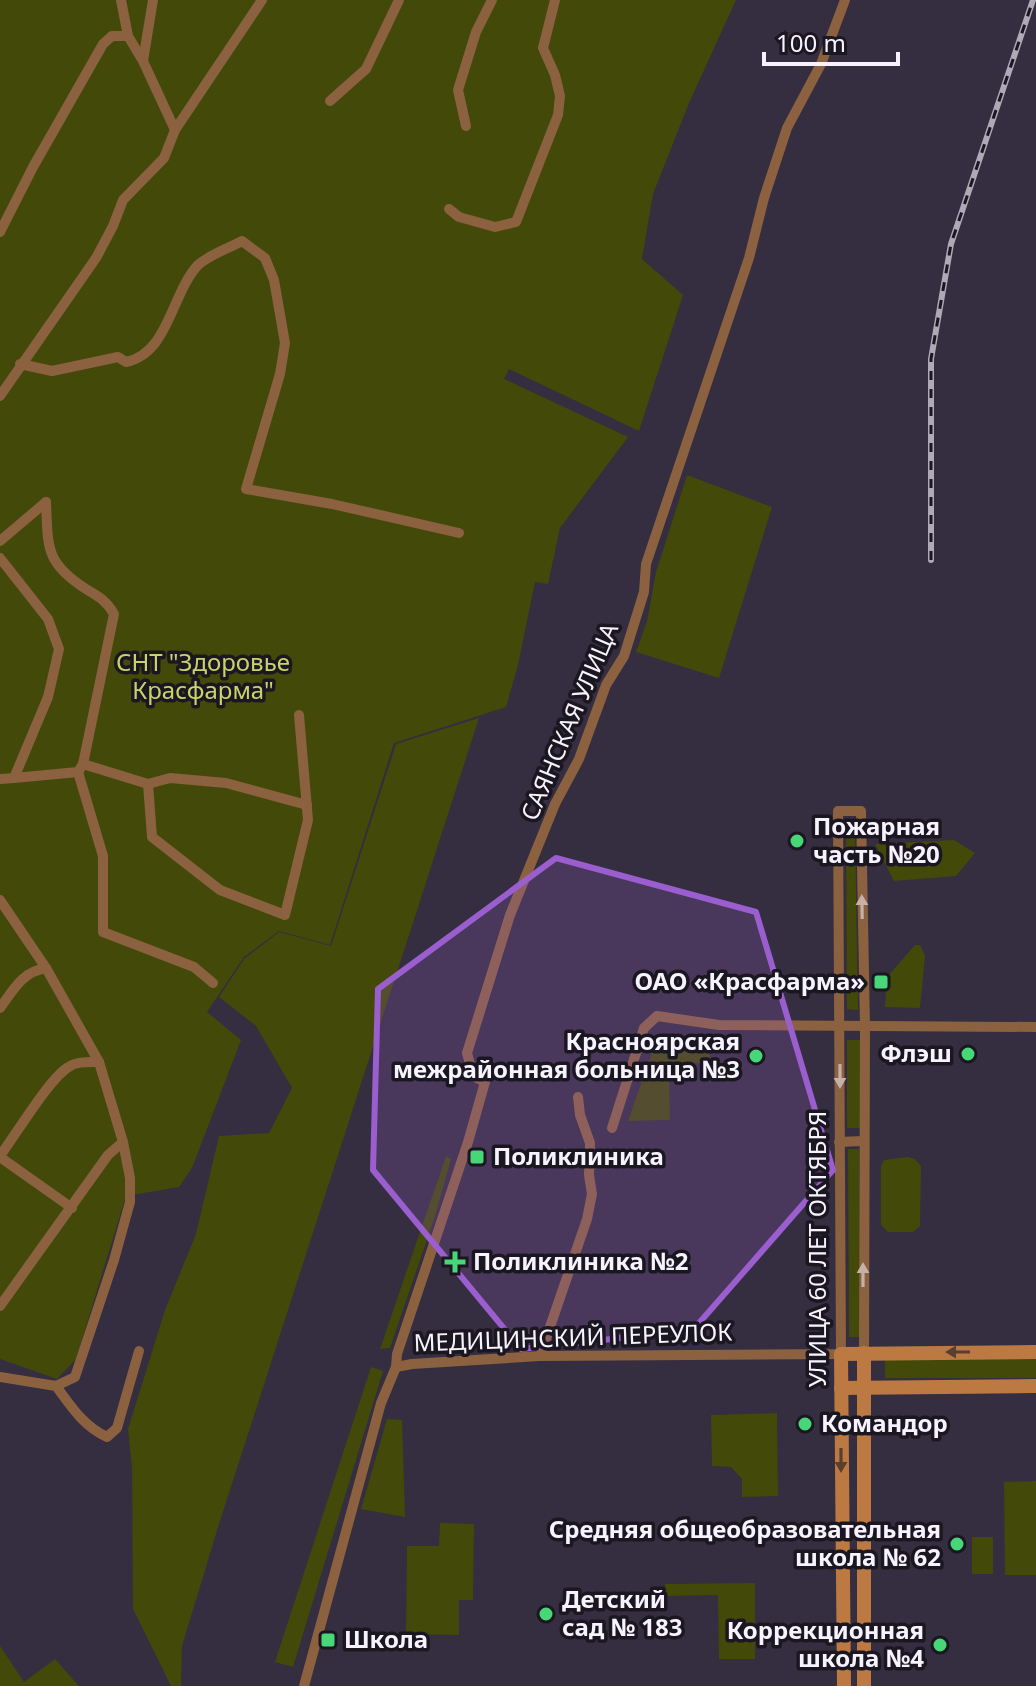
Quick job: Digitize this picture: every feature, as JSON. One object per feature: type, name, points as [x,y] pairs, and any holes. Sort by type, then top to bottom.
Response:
[{"type":"main road","name":"МЕДИЦИНСКИЙ ПЕРЕУЛОК","points":[[841,1354],[1036,1352]]},
{"type":"main road","name":"УЛИЦА 60 ЛЕТ ОКТЯБРЯ","points":[[864,1353],[864,1686]]},
{"type":"main road","name":"УЛИЦА 60 ЛЕТ ОКТЯБРЯ","points":[[841,1354],[844,1686]]},
{"type":"main road","points":[[841,1388],[1036,1386]]},
{"type":"street","points":[[121,0],[128,36],[175,130]]},
{"type":"street","points":[[143,61],[153,0]]},
{"type":"street","points":[[0,396],[96,258],[123,200],[164,158],[175,130],[262,0]]},
{"type":"street","points":[[330,101],[366,69],[399,0]]},
{"type":"street","points":[[466,126],[458,90],[476,32],[492,0]]},
{"type":"street","points":[[449,209],[459,217],[495,227],[516,222],[558,115],[560,96],[543,48],[555,0]]},
{"type":"street","name":"САЯНСКАЯ УЛИЦА","points":[[396,1367],[397,1354],[485,1082],[473,1076],[467,1053],[510,915],[555,804],[579,759],[606,685],[624,656],[644,592],[646,564],[749,258],[764,198],[787,128],[821,64],[845,0]]},
{"type":"street","points":[[0,232],[103,44],[112,36],[128,36]]},
{"type":"street","points":[[20,364],[52,371],[118,357],[126,362],[142,359],[160,336],[177,297],[199,264],[242,241],[265,258],[274,280],[285,343],[280,374],[246,489],[332,504],[459,533]]},
{"type":"street","points":[[0,541],[46,502],[49,550],[65,576],[107,602],[114,614],[80,768],[103,856],[103,932],[194,967],[213,983]]},
{"type":"street","points":[[0,558],[48,619],[59,649],[48,697],[14,778]]},
{"type":"street","points":[[148,784],[152,837],[220,890],[285,915],[308,820],[299,715]]},
{"type":"street","points":[[0,779],[80,768],[148,784],[170,778],[226,783],[307,805]]},
{"type":"street","name":"УЛИЦА 60 ЛЕТ ОКТЯБРЯ","points":[[841,1354],[838,811],[861,811],[865,1027],[864,1353]]},
{"type":"street","points":[[0,900],[46,968],[99,1062],[123,1142],[130,1178],[130,1202],[75,1377],[56,1386],[0,1377]]},
{"type":"street","points":[[0,1008],[24,977],[32,971],[46,968]]},
{"type":"street","points":[[612,1128],[644,1028],[657,1016],[719,1025],[1036,1027]]},
{"type":"street","points":[[72,1208],[0,1156],[68,1066],[99,1062]]},
{"type":"street","points":[[540,1356],[587,1219],[592,1194],[590,1143],[580,1115],[578,1097]]},
{"type":"street","points":[[839,1142],[863,1141]]},
{"type":"street","points":[[0,1306],[108,1155],[123,1142]]},
{"type":"street","points":[[56,1386],[76,1414],[96,1432],[107,1437],[117,1428],[139,1351]]},
{"type":"street","name":"МЕДИЦИНСКИЙ ПЕРЕУЛОК","points":[[304,1686],[381,1403],[396,1367],[540,1356],[841,1354]]},
{"type":"highlighted area","points":[[556,858],[756,912],[833,1170],[693,1330],[521,1349],[373,1170],[378,989]]},
{"type":"green space","name":"СНТ \"Здоровье Красфарма\"","points":[[0,0],[736,0],[689,103],[653,194],[642,259],[683,295],[639,431],[509,369],[504,379],[628,437],[560,528],[548,584],[535,582],[506,707],[394,743],[330,945],[279,931],[244,957],[207,1012],[241,1040],[192,1168],[179,1187],[126,1196],[76,1359],[57,1379],[0,1359]]},
{"type":"green space","points":[[687,475],[772,507],[719,678],[636,652],[647,621],[656,572]]},
{"type":"green space","points":[[479,718],[219,1524],[182,1646],[181,1686],[171,1686],[133,1609],[132,1468],[128,1429],[165,1310],[196,1234],[219,1136],[269,1133],[292,1088],[256,1026],[219,997],[244,959],[279,932],[331,946],[396,744]]},
{"type":"green space","points":[[846,827],[855,827],[858,1010],[847,1009]]},
{"type":"green space","points":[[954,840],[975,853],[956,876],[894,881],[875,844]]},
{"type":"green space","points":[[915,945],[920,945],[925,956],[920,1008],[885,1007],[887,977]]},
{"type":"green space","points":[[847,1040],[860,1040],[861,1128],[847,1128]]},
{"type":"green space","points":[[656,1041],[709,1041],[710,1063],[669,1064],[670,1120],[628,1121]]},
{"type":"green space","points":[[848,1149],[859,1149],[860,1337],[849,1337]]},
{"type":"green space","points":[[446,1156],[451,1159],[436,1213],[390,1348],[380,1349]]},
{"type":"green space","points":[[908,1157],[921,1166],[920,1226],[913,1232],[888,1232],[881,1225],[881,1166],[884,1160]]},
{"type":"green space","points":[[885,1358],[1036,1358],[1036,1378],[885,1378]]},
{"type":"green space","points":[[371,1367],[383,1371],[293,1667],[275,1662]]},
{"type":"green space","points":[[777,1413],[778,1496],[742,1497],[742,1479],[731,1467],[712,1466],[711,1415]]},
{"type":"green space","points":[[387,1419],[402,1420],[405,1517],[361,1509]]},
{"type":"green space","points":[[1036,1481],[1036,1575],[1005,1575],[1004,1482]]},
{"type":"green space","points":[[440,1523],[474,1524],[473,1600],[459,1600],[459,1635],[406,1634],[407,1546],[439,1546]]},
{"type":"green space","points":[[972,1537],[993,1537],[993,1574],[972,1574]]},
{"type":"green space","points":[[755,1583],[755,1659],[719,1659],[718,1595],[666,1596],[665,1584]]},
{"type":"green space","points":[[0,1646],[24,1682],[55,1659],[79,1686],[0,1686]]},
{"type":"railway","points":[[931,560],[931,359],[951,244],[1033,0]]},
{"type":"place","name":"Пожарная часть №20","points":[[797,841]]},
{"type":"place","name":"ОАО «Красфарма»","points":[[881,982]]},
{"type":"place","name":"Флэш","points":[[968,1054]]},
{"type":"place","name":"Красноярская межрайонная больница №3","points":[[756,1056]]},
{"type":"place","name":"Поликлиника","points":[[477,1157]]},
{"type":"place","name":"Поликлиника №2","points":[[455,1262]]},
{"type":"place","name":"Командор","points":[[805,1424]]},
{"type":"place","name":"Средняя общеобразовательная школа № 62","points":[[957,1544]]},
{"type":"place","name":"Детский сад № 183","points":[[546,1614]]},
{"type":"place","name":"Школа","points":[[328,1640]]},
{"type":"place","name":"Коррекционная школа №4","points":[[940,1645]]}]
